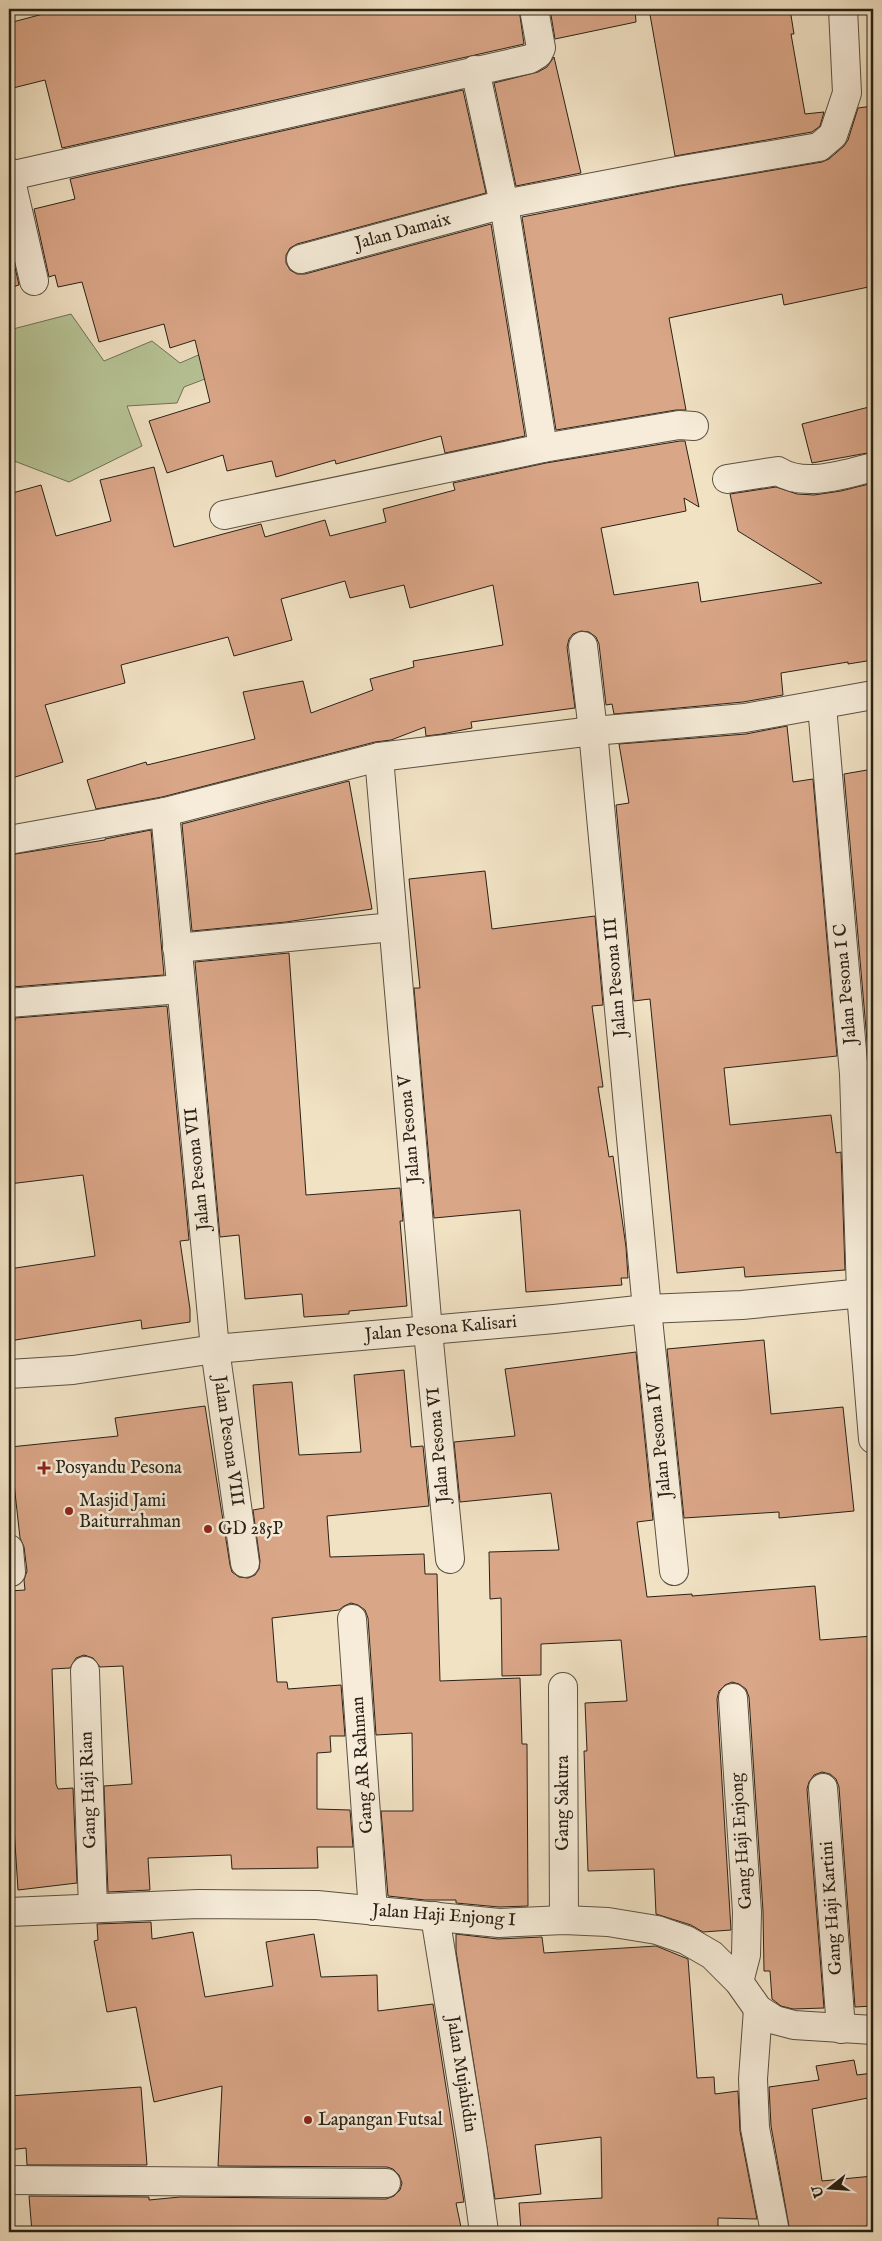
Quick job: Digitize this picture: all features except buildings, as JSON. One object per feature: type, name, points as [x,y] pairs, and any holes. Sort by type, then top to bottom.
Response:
[{"type":"street","points":[[34,280],[9,174],[530,59],[538,54],[541,48],[534,9]]},
{"type":"street","name":"Jalan Damaix","points":[[301,259],[504,204],[676,171],[819,147],[833,135],[847,93],[843,9]]},
{"type":"street","points":[[475,70],[504,204],[543,448]]},
{"type":"street","points":[[224,515],[543,448],[679,425],[694,426]]},
{"type":"street","points":[[727,479],[778,471],[786,475],[829,478],[873,467]]},
{"type":"street","name":"Jalan Pesona III","points":[[583,646],[593,731],[647,1308]]},
{"type":"street","points":[[9,840],[165,812],[379,757],[593,731],[745,718],[822,706],[873,695]]},
{"type":"street","name":"Jalan Pesona I C","points":[[822,706],[864,1074],[867,1292],[873,1439]]},
{"type":"street","name":"Jalan Pesona V","points":[[379,757],[428,1331]]},
{"type":"street","name":"Jalan Pesona VII","points":[[165,812],[215,1349]]},
{"type":"street","points":[[177,948],[393,927]]},
{"type":"street","points":[[9,1003],[180,989]]},
{"type":"street","name":"Jalan Pesona Kalisari","points":[[9,1374],[73,1370],[215,1349],[428,1331],[647,1308],[742,1305],[867,1292]]},
{"type":"street","name":"Jalan Pesona IV","points":[[647,1308],[674,1571]]},
{"type":"street","name":"Jalan Pesona VI","points":[[428,1331],[450,1559]]},
{"type":"street","name":"Jalan Pesona VIII","points":[[215,1349],[245,1563]]},
{"type":"street","name":"Gang AR Rahman","points":[[352,1619],[373,1910]]},
{"type":"street","name":"Gang Haji Rian","points":[[85,1671],[93,1908]]},
{"type":"street","name":"Gang Sakura","points":[[563,1687],[562,1879],[564,1920]]},
{"type":"street","name":"Gang Haji Enjong","points":[[733,1698],[747,1912],[746,1955],[739,1982]]},
{"type":"street","name":"Gang Haji Kartini","points":[[822,1788],[841,2029]]},
{"type":"street","name":"Jalan Haji Enjong I","points":[[9,1912],[198,1904],[317,1905],[499,1923],[564,1920],[608,1922],[657,1930],[686,1940],[712,1954],[739,1982],[758,2009],[775,2020],[794,2026],[873,2030]]},
{"type":"street","name":"Jalan Mujahidin","points":[[435,1916],[473,2151],[484,2232]]},
{"type":"street","points":[[758,2009],[753,2079],[755,2128],[775,2232]]},
{"type":"street","points":[[9,2180],[386,2184]]},
{"type":"green space","points":[[71,314],[104,361],[152,341],[180,363],[233,340],[239,366],[184,387],[177,403],[127,406],[142,446],[69,482],[9,459],[9,330]]},
{"type":"place","name":"Posyandu Pesona","points":[[44,1468]]},
{"type":"place","name":"Masjid Jami Baiturrahman","points":[[69,1511]]},
{"type":"place","name":"GD 285P","points":[[208,1529]]},
{"type":"place","name":"Lapangan Futsal","points":[[308,2120]]}]
